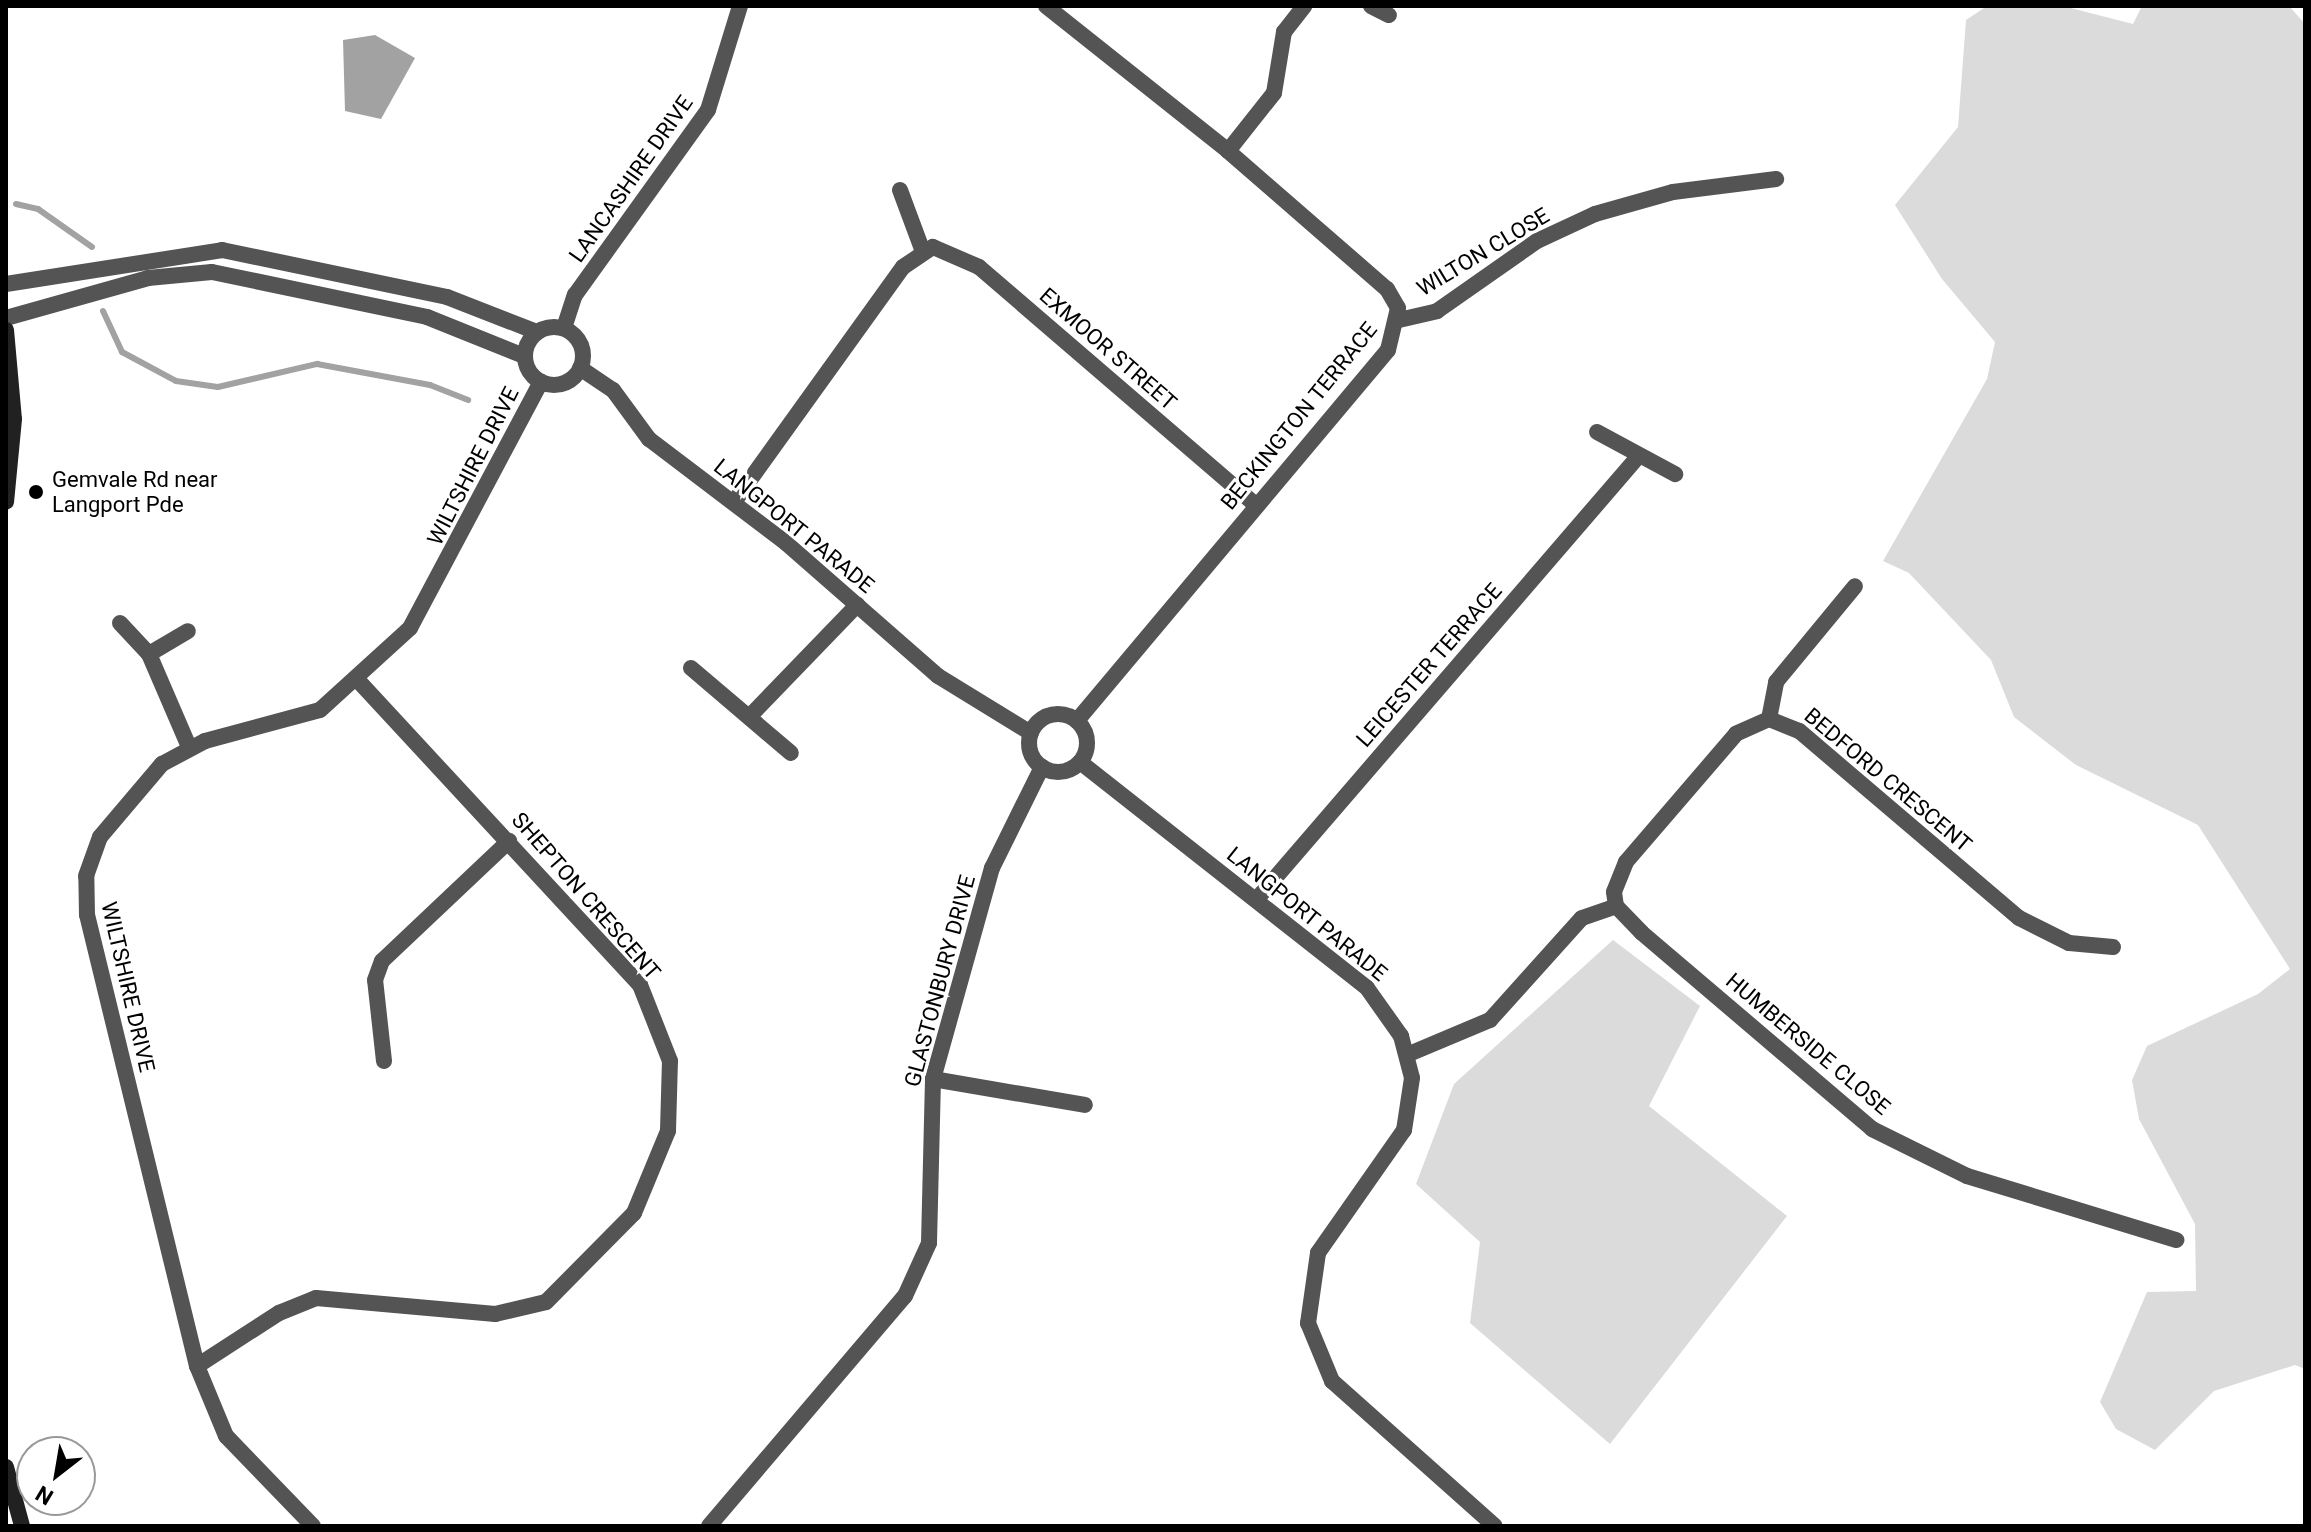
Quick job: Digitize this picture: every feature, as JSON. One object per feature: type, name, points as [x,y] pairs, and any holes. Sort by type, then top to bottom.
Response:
[{"type":"main road","points":[[6,330],[9,467],[6,502]]},
{"type":"main road","points":[[6,1467],[22,1526]]},
{"type":"street","name":"LANCASHIRE DRIVE","points":[[564,328],[575,295],[708,110],[740,6]]},
{"type":"street","name":"BECKINGTON TERRACE","points":[[1046,6],[1228,151],[1387,289],[1399,320],[1388,350],[1255,504],[1077,721]]},
{"type":"street","points":[[1228,151],[1274,93],[1284,32],[1304,6]]},
{"type":"street","points":[[1371,6],[1389,15]]},
{"type":"street","name":"WILTON CLOSE","points":[[1399,320],[1437,311],[1537,241],[1595,214],[1673,192],[1776,179]]},
{"type":"street","points":[[734,502],[922,249],[900,190]]},
{"type":"street","name":"EXMOOR STREET","points":[[922,249],[961,254],[1255,504]]},
{"type":"street","points":[[6,284],[222,250],[447,297],[537,332],[564,328],[581,345],[580,368],[559,385],[541,382],[524,356],[427,317],[212,272],[148,278],[6,318]]},
{"type":"street","points":[[524,356],[537,332]]},
{"type":"street","name":"LANGPORT PARADE","points":[[580,368],[613,390],[649,439],[734,502],[938,676],[1031,733]]},
{"type":"street","name":"WILTSHIRE DRIVE","points":[[313,1526],[294,1520],[226,1436],[197,1366],[85,891],[93,850],[110,824],[162,764],[189,747],[311,714],[357,679],[423,611],[541,382]]},
{"type":"street","points":[[1597,432],[1636,459],[1675,474]]},
{"type":"street","name":"LEICESTER TERRACE","points":[[1256,900],[1636,459]]},
{"type":"street","points":[[1769,719],[1776,682],[1855,586]]},
{"type":"street","points":[[749,717],[857,605]]},
{"type":"street","points":[[120,623],[149,654],[189,747]]},
{"type":"street","points":[[149,654],[188,631]]},
{"type":"street","points":[[691,668],[791,753]]},
{"type":"street","name":"SHEPTON CRESCENT","points":[[197,1366],[290,1306],[316,1298],[495,1314],[530,1308],[574,1281],[645,1195],[672,1111],[670,1061],[659,1023],[624,966],[357,679]]},
{"type":"street","points":[[1049,715],[1077,721],[1087,739],[1080,762],[1061,772],[1042,767],[1031,753],[1031,733],[1049,715]]},
{"type":"street","name":"BEDFORD CRESCENT","points":[[1616,906],[1615,882],[1626,862],[1736,734],[1769,719],[1799,731],[2019,918],[2069,943],[2113,947]]},
{"type":"street","name":"LANGPORT PARADE","points":[[1080,762],[1367,988],[1409,1054]]},
{"type":"street","name":"GLASTONBURY DRIVE","points":[[709,1526],[905,1296],[929,1243],[933,1079],[992,868],[1042,767]]},
{"type":"street","points":[[384,1061],[377,970],[509,841]]},
{"type":"street","points":[[1495,1526],[1332,1381],[1308,1323],[1318,1253],[1404,1130],[1409,1054],[1490,1020],[1582,918],[1616,906]]},
{"type":"street","name":"HUMBERSIDE CLOSE","points":[[1616,906],[1872,1129],[1967,1176],[2176,1240]]},
{"type":"street","points":[[933,1079],[1085,1105]]},
{"type":"shaded area","points":[[1987,6],[2063,6],[2133,24],[2142,6],[2289,6],[2305,24],[2305,1369],[2295,1365],[2214,1391],[2155,1450],[2116,1429],[2100,1402],[2147,1292],[2196,1291],[2195,1224],[2139,1119],[2132,1080],[2147,1046],[2258,994],[2290,969],[2198,825],[2076,765],[2014,717],[1991,660],[1909,573],[1883,561],[1987,379],[1995,342],[1942,279],[1895,205],[1958,127],[1966,20]]},
{"type":"shaded area","points":[[375,35],[415,58],[381,119],[345,111],[343,40]]},
{"type":"shaded area","points":[[1613,940],[1700,1006],[1649,1106],[1787,1216],[1610,1444],[1470,1323],[1480,1242],[1416,1184],[1454,1084]]},
{"type":"waterway","points":[[16,204],[38,209],[92,247]]},
{"type":"waterway","points":[[103,311],[122,352],[176,381],[218,387],[317,364],[430,385],[468,400]]},
{"type":"place","name":"Gemvale Rd near Langport Pde","points":[[36,492]]}]
